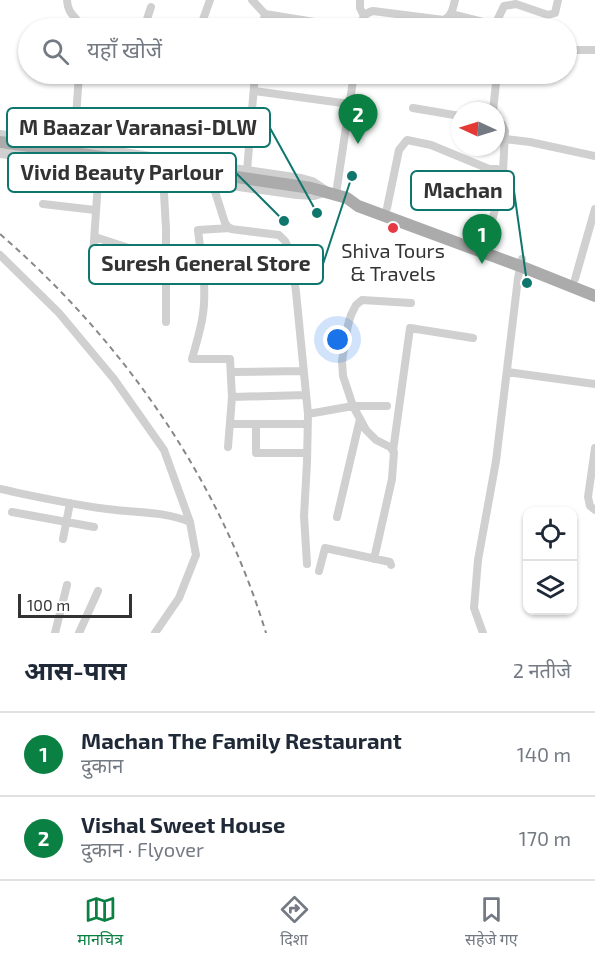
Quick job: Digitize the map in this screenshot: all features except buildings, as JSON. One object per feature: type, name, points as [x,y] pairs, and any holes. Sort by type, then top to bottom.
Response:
[{"type":"main road","points":[[0,142],[311,188],[359,198],[485,245],[595,296]]},
{"type":"main road","points":[[336,195],[358,206],[595,287]]},
{"type":"street","points":[[67,0],[69,12],[75,18]]},
{"type":"street","points":[[204,18],[210,0]]},
{"type":"street","points":[[252,0],[265,14],[290,18]]},
{"type":"street","points":[[360,0],[360,8],[364,16],[373,10],[430,18]]},
{"type":"street","points":[[448,18],[454,0]]},
{"type":"street","points":[[499,18],[504,6],[516,4],[548,15],[555,13],[558,0]]},
{"type":"street","points":[[147,18],[151,7]]},
{"type":"street","points":[[264,18],[265,14]]},
{"type":"street","points":[[451,14],[465,18]]},
{"type":"street","points":[[577,50],[595,50]]},
{"type":"street","points":[[74,146],[79,84]]},
{"type":"street","points":[[247,171],[254,84]]},
{"type":"street","points":[[336,195],[353,84]]},
{"type":"street","points":[[495,102],[496,84]]},
{"type":"street","points":[[254,91],[350,105]]},
{"type":"street","points":[[413,108],[451,114]]},
{"type":"street","points":[[0,135],[301,179],[312,182],[336,195]]},
{"type":"street","points":[[505,139],[595,156]]},
{"type":"street","points":[[387,208],[399,150],[407,140],[431,145],[489,169],[503,172]]},
{"type":"street","points":[[0,153],[297,194],[336,195]]},
{"type":"street","points":[[485,245],[504,178],[504,156]]},
{"type":"street","points":[[93,256],[99,167]]},
{"type":"street","points":[[164,175],[166,322]]},
{"type":"street","points":[[213,182],[225,223],[230,228]]},
{"type":"street","points":[[43,204],[95,210]]},
{"type":"street","points":[[575,279],[595,209]]},
{"type":"street","points":[[228,447],[232,397],[230,359],[192,359],[203,313],[204,280],[198,230],[230,228],[273,233],[285,241],[290,251],[308,419],[304,516],[307,564]]},
{"type":"street","points":[[95,237],[132,249]]},
{"type":"street","points":[[0,255],[60,313],[114,379],[164,450],[190,522],[195,555],[179,598],[154,633]]},
{"type":"street","points":[[166,261],[201,258]]},
{"type":"street","points":[[483,633],[474,608],[478,560],[496,461],[521,263]]},
{"type":"street","points":[[166,281],[204,280]]},
{"type":"street","points":[[393,451],[371,436],[360,419],[343,376],[342,361],[348,325],[356,305],[362,300],[411,303]]},
{"type":"street","points":[[374,559],[392,479],[393,451],[410,328],[473,338]]},
{"type":"street","points":[[231,372],[303,371]]},
{"type":"street","points":[[507,372],[595,384]]},
{"type":"street","points":[[232,397],[306,395]]},
{"type":"street","points":[[230,424],[308,419],[353,406],[387,406]]},
{"type":"street","points":[[337,517],[360,419]]},
{"type":"street","points":[[256,424],[256,453],[307,453]]},
{"type":"street","points":[[595,448],[588,496],[590,506],[595,510]]},
{"type":"street","points":[[0,489],[115,510],[176,516],[190,522]]},
{"type":"street","points":[[63,539],[70,503]]},
{"type":"street","points":[[12,512],[94,527]]},
{"type":"street","points":[[319,571],[325,548],[390,562],[391,565]]},
{"type":"street","points":[[55,633],[67,585]]},
{"type":"street","points":[[79,633],[98,591]]},
{"type":"railway","points":[[0,234],[45,275],[86,319],[161,415],[222,520],[246,576],[266,633]]},
{"type":"place","name":"Vishal Sweet House","points":[[358,144]]},
{"type":"place","name":"Suresh General Store","points":[[352,176]]},
{"type":"place","name":"M Baazar Varanasi-DLW","points":[[317,213]]},
{"type":"place","name":"Vivid Beauty Parlour","points":[[284,221]]},
{"type":"place","name":"Shiva Tours & Travels","points":[[393,228]]},
{"type":"place","name":"Machan The Family Restaurant","points":[[482,264]]},
{"type":"place","name":"Machan","points":[[527,283]]}]
